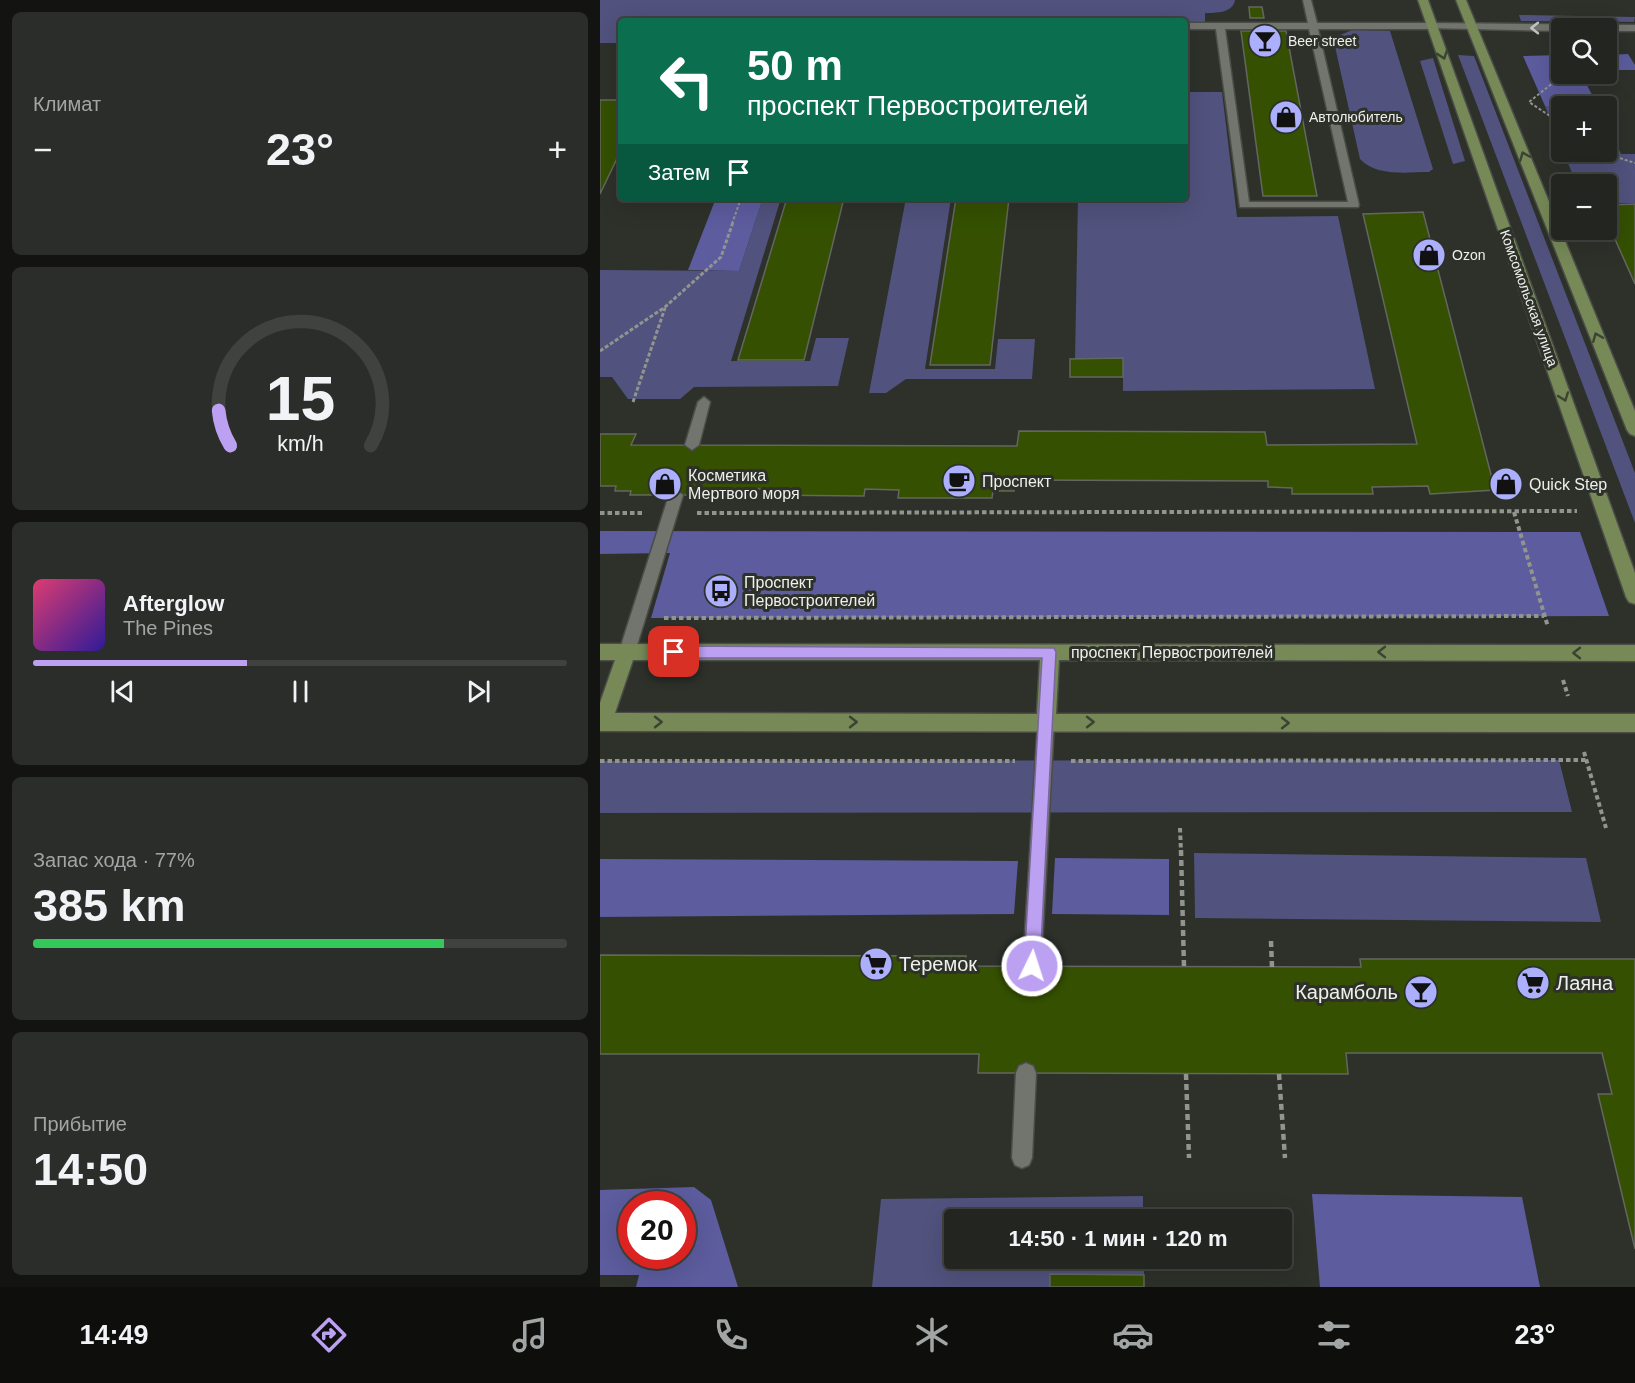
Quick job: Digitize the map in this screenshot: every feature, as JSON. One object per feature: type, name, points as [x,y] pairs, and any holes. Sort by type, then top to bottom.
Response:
[{"type":"street","name":"Комсомольская улица","points":[[1423,0],[1635,597]]},
{"type":"street","points":[[1461,0],[1635,430]]},
{"type":"street","points":[[1432,26],[1635,28]]},
{"type":"street","name":"проспект Первостроителей","points":[[600,652],[1635,653]]},
{"type":"street","points":[[627,652],[602,722],[1635,723]]},
{"type":"street","points":[[1046,722],[1050,652]]},
{"type":"lane","points":[[1220,27],[1244,205],[1354,205],[1307,0]]},
{"type":"lane","points":[[1188,26],[1432,26]]},
{"type":"lane","points":[[692,445],[704,402]]},
{"type":"lane","points":[[627,652],[676,495]]},
{"type":"lane","points":[[1032,966],[1046,722]]},
{"type":"lane","points":[[1023,1158],[1026,1073]]},
{"type":"path","points":[[1551,117],[1529,102],[1552,84]]},
{"type":"path","points":[[1617,157],[1635,163]]},
{"type":"path","points":[[600,351],[665,307],[721,256],[740,201]]},
{"type":"path","points":[[633,402],[665,307]]},
{"type":"path","points":[[600,513],[1563,512]]},
{"type":"path","points":[[637,618],[1545,616]]},
{"type":"path","points":[[600,761],[1586,760]]},
{"type":"path","points":[[1180,828],[1184,967]]},
{"type":"path","points":[[1271,940],[1272,967]]},
{"type":"path","points":[[1186,1074],[1189,1158]]},
{"type":"path","points":[[1279,1074],[1285,1158]]},
{"type":"shaded area","points":[[600,0],[1235,0],[1228,10],[1205,13],[1205,23],[1188,23],[1188,18],[618,18],[618,43],[600,43]]},
{"type":"shaded area","points":[[1519,15],[1635,17],[1634,22],[1617,22],[1617,18],[1551,18],[1551,21],[1521,21]]},
{"type":"shaded area","points":[[1352,30],[1390,31],[1433,169],[1429,172],[1384,171],[1367,165],[1360,159],[1334,42],[1338,36]]},
{"type":"shaded area","points":[[1628,54],[1635,65],[1635,70],[1617,70],[1617,55]]},
{"type":"shaded area","points":[[1458,55],[1474,56],[1635,473],[1635,523]]},
{"type":"shaded area","points":[[1551,55],[1551,84],[1586,84],[1593,96],[1551,96],[1551,106],[1545,106],[1523,56]]},
{"type":"shaded area","points":[[1433,58],[1465,161],[1453,164],[1420,61]]},
{"type":"shaded area","points":[[1188,92],[1222,92],[1237,217],[1338,216],[1375,389],[1123,391],[1123,358],[1075,359],[1078,201],[1188,201]]},
{"type":"shaded area","points":[[1545,106],[1551,106],[1551,121]]},
{"type":"shaded area","points":[[1617,145],[1621,154],[1635,154],[1635,203],[1617,203],[1617,174],[1573,174],[1567,162],[1617,162]]},
{"type":"shaded area","points":[[715,201],[762,201],[739,271],[688,270]]},
{"type":"shaded area","points":[[762,201],[780,201],[731,361],[810,361],[816,338],[849,338],[838,386],[694,387],[680,399],[628,399],[612,377],[600,377],[600,270],[739,271]]},
{"type":"shaded area","points":[[905,201],[951,201],[925,369],[995,369],[998,339],[1035,339],[1032,379],[906,379],[886,393],[869,393]]},
{"type":"shaded area","points":[[600,531],[1580,532],[1609,616],[651,618],[670,553],[600,554]]},
{"type":"shaded area","points":[[1559,760],[1572,812],[600,813],[600,761]]},
{"type":"shaded area","points":[[1194,853],[1586,858],[1601,922],[1195,918]]},
{"type":"shaded area","points":[[1055,858],[1169,859],[1169,915],[1052,914]]},
{"type":"shaded area","points":[[600,859],[1018,861],[1014,914],[600,917]]},
{"type":"shaded area","points":[[694,1187],[711,1200],[738,1287],[636,1287],[639,1275],[600,1275],[600,1190]]},
{"type":"shaded area","points":[[1312,1194],[1522,1197],[1540,1287],[1320,1287]]},
{"type":"shaded area","points":[[1143,1196],[1143,1209],[944,1209],[944,1269],[1144,1269],[1144,1275],[1050,1275],[1050,1287],[872,1287],[881,1199]]},
{"type":"building","points":[[1249,7],[1262,7],[1264,18],[1250,18]]},
{"type":"building","points":[[1241,31],[1286,31],[1317,196],[1263,196]]},
{"type":"building","points":[[600,100],[618,100],[618,156],[600,194]]},
{"type":"building","points":[[786,201],[843,201],[804,360],[738,360]]},
{"type":"building","points":[[956,201],[1009,201],[990,365],[930,365]]},
{"type":"building","points":[[1635,204],[1635,284],[1615,240],[1617,205]]},
{"type":"building","points":[[1423,212],[1495,490],[1430,494],[1428,486],[1372,487],[1373,494],[1292,494],[1292,488],[1268,487],[1268,481],[1015,480],[1014,491],[993,491],[992,498],[898,498],[899,490],[865,489],[864,496],[762,495],[764,489],[729,489],[728,495],[630,495],[631,491],[615,491],[616,486],[600,486],[600,434],[636,434],[631,445],[1017,446],[1019,431],[1265,432],[1267,445],[1417,444],[1363,214]]},
{"type":"building","points":[[1123,358],[1123,377],[1070,377],[1070,359]]},
{"type":"building","points":[[600,955],[966,956],[965,966],[1361,967],[1360,959],[1635,959],[1635,1249],[1598,1094],[1612,1094],[1602,1053],[1346,1053],[1348,1074],[978,1073],[979,1054],[600,1054]]},
{"type":"building","points":[[1050,1274],[1144,1275],[1144,1287],[1050,1287]]},
{"type":"place","name":"Beer street","points":[[1265,41]]},
{"type":"place","name":"Автолюбитель","points":[[1286,117]]},
{"type":"place","name":"Ozon","points":[[1429,255]]},
{"type":"place","name":"Проспект","points":[[959,481]]},
{"type":"place","name":"Косметика Мертвого моря","points":[[665,484]]},
{"type":"place","name":"Quick Step","points":[[1506,484]]},
{"type":"place","name":"Проспект Первостроителей","points":[[721,591]]},
{"type":"place","name":"Теремок","points":[[876,964]]},
{"type":"place","name":"Лаяна","points":[[1533,983]]},
{"type":"place","name":"Карамболь","points":[[1421,992]]},
{"type":"route","points":[[674,652],[1050,652],[1032,966]]}]
